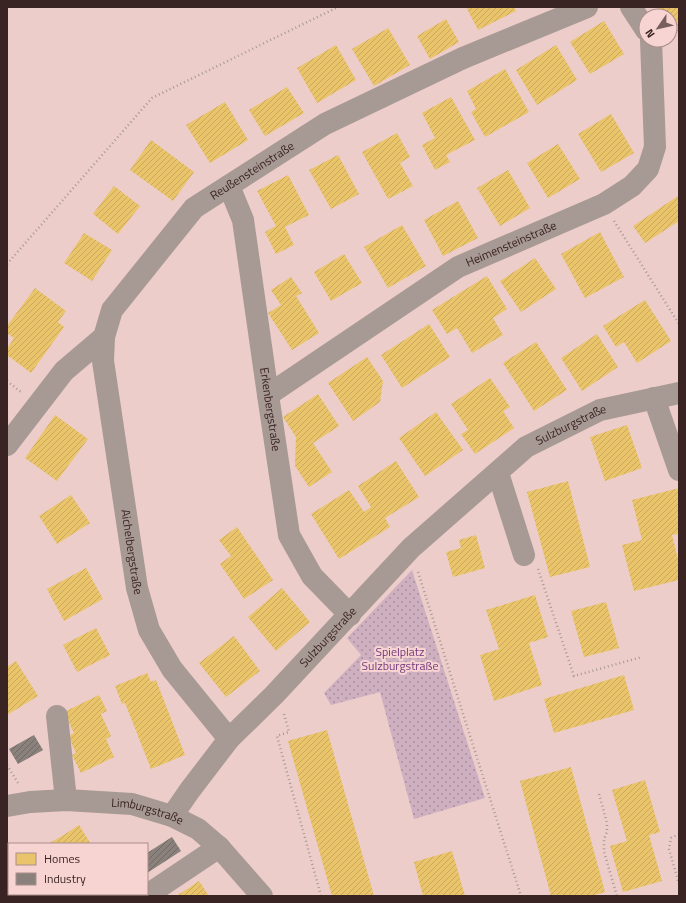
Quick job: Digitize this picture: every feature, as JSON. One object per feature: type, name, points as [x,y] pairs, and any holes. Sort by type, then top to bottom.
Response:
[{"type":"street","name":"Reußensteinstraße","points":[[104,337],[112,310],[194,208],[325,124],[463,58],[587,7]]},
{"type":"street","points":[[631,7],[638,18]]},
{"type":"street","name":"Heimensteinstraße","points":[[268,395],[458,267],[604,204],[632,186],[648,169],[655,147],[652,48]]},
{"type":"street","name":"Erkenbergstraße","points":[[228,186],[243,220],[289,535],[312,576],[350,615]]},
{"type":"street","points":[[7,445],[64,371],[104,337]]},
{"type":"street","name":"Aichelbergstraße","points":[[104,337],[104,361],[137,588],[149,630],[172,669],[229,739]]},
{"type":"street","name":"Sulzburgstraße","points":[[172,816],[229,739],[274,695],[411,548],[526,447],[600,410],[679,393]]},
{"type":"street","points":[[654,398],[679,470]]},
{"type":"street","points":[[498,473],[524,554]]},
{"type":"street","points":[[57,716],[66,800]]},
{"type":"street","name":"Limburgstraße","points":[[7,806],[30,802],[66,800],[132,804],[172,816],[198,829],[219,847],[262,896]]},
{"type":"street","points":[[148,895],[219,847]]},
{"type":"path","points":[[7,264],[152,98],[338,7]]},
{"type":"path","points":[[604,204],[679,324]]},
{"type":"path","points":[[411,548],[521,896]]},
{"type":"path","points":[[524,554],[539,570],[574,676],[642,657]]},
{"type":"path","points":[[283,710],[289,732],[277,736],[321,896]]},
{"type":"path","points":[[600,794],[607,823],[607,832],[604,839],[604,852],[617,896]]},
{"type":"path","points":[[679,834],[671,838],[669,849],[679,884]]},
{"type":"green space","name":"Spielplatz Sulzburgstraße","points":[[412,570],[485,798],[414,819],[380,692],[331,705],[324,693],[361,655],[347,638]]},
{"type":"building: Homes","points":[[466,7],[514,7],[516,11],[478,30]]},
{"type":"building: Homes","points":[[679,7],[679,32],[678,8],[658,8]]},
{"type":"building: Homes","points":[[446,19],[459,42],[430,59],[417,36]]},
{"type":"building: Homes","points":[[604,21],[624,54],[590,74],[570,42]]},
{"type":"building: Homes","points":[[388,28],[410,65],[374,86],[352,49]]},
{"type":"building: Homes","points":[[336,45],[356,80],[317,103],[297,68]]},
{"type":"building: Homes","points":[[556,45],[577,80],[537,105],[516,70]]},
{"type":"building: Homes","points":[[505,69],[529,112],[485,137],[471,112],[476,109],[467,91]]},
{"type":"building: Homes","points":[[287,87],[304,113],[265,136],[249,110]]},
{"type":"building: Homes","points":[[451,97],[475,140],[446,155],[450,162],[435,170],[422,145],[435,138],[422,113]]},
{"type":"building: Homes","points":[[225,102],[248,140],[210,163],[186,125]]},
{"type":"building: Homes","points":[[611,114],[634,153],[601,172],[578,134]]},
{"type":"building: Homes","points":[[397,133],[410,157],[400,163],[413,186],[388,199],[362,152]]},
{"type":"building: Homes","points":[[151,140],[194,172],[173,201],[130,170]]},
{"type":"building: Homes","points":[[558,144],[580,179],[548,198],[527,163]]},
{"type":"building: Homes","points":[[338,155],[359,194],[331,209],[309,170]]},
{"type":"building: Homes","points":[[508,170],[530,208],[500,226],[477,188]]},
{"type":"building: Homes","points":[[288,175],[309,215],[285,227],[294,245],[276,254],[265,232],[276,226],[257,191]]},
{"type":"building: Homes","points":[[114,186],[140,206],[118,234],[93,214]]},
{"type":"building: Homes","points":[[678,196],[679,221],[645,243],[633,226]]},
{"type":"building: Homes","points":[[458,201],[478,238],[443,256],[424,220]]},
{"type":"building: Homes","points":[[402,225],[426,266],[388,288],[364,247]]},
{"type":"building: Homes","points":[[600,232],[624,277],[585,298],[561,254]]},
{"type":"building: Homes","points":[[84,233],[112,250],[92,281],[64,263]]},
{"type":"building: Homes","points":[[344,254],[362,283],[331,301],[314,272]]},
{"type":"building: Homes","points":[[535,258],[556,289],[521,312],[500,281]]},
{"type":"building: Homes","points":[[487,276],[507,309],[493,318],[503,335],[472,353],[457,328],[447,334],[432,310]]},
{"type":"building: Homes","points":[[291,277],[302,293],[296,296],[319,333],[292,350],[268,313],[281,305],[271,290]]},
{"type":"building: Homes","points":[[35,288],[66,311],[58,322],[64,327],[31,373],[7,355],[7,349],[14,338],[7,333],[7,326]]},
{"type":"building: Homes","points":[[645,300],[671,341],[637,363],[624,342],[616,347],[603,326]]},
{"type":"building: Homes","points":[[429,324],[450,357],[402,388],[381,355]]},
{"type":"building: Homes","points":[[597,334],[618,367],[582,391],[561,358]]},
{"type":"building: Homes","points":[[536,342],[567,390],[534,411],[503,363]]},
{"type":"building: Homes","points":[[367,357],[383,381],[380,402],[353,421],[328,383]]},
{"type":"building: Homes","points":[[490,378],[510,407],[503,411],[514,428],[475,454],[461,434],[468,430],[451,404]]},
{"type":"building: Homes","points":[[318,394],[339,426],[313,443],[332,472],[309,487],[295,466],[296,437],[283,417]]},
{"type":"building: Homes","points":[[436,412],[463,450],[425,476],[399,438]]},
{"type":"building: Homes","points":[[55,415],[88,439],[57,481],[25,458]]},
{"type":"building: Homes","points":[[627,425],[642,468],[605,481],[590,437]]},
{"type":"building: Homes","points":[[396,461],[419,497],[385,518],[390,527],[339,559],[311,514],[349,490],[364,512],[371,507],[358,486]]},
{"type":"building: Homes","points":[[568,481],[590,567],[550,577],[527,492]]},
{"type":"building: Homes","points":[[679,488],[679,534],[672,535],[679,563],[679,580],[634,591],[622,545],[642,540],[632,500]]},
{"type":"building: Homes","points":[[71,495],[90,523],[57,544],[39,516]]},
{"type":"building: Homes","points":[[237,527],[273,580],[244,599],[220,564],[231,556],[219,540]]},
{"type":"building: Homes","points":[[476,535],[485,568],[453,577],[446,552],[461,548],[459,540]]},
{"type":"building: Homes","points":[[86,568],[103,599],[64,621],[47,589]]},
{"type":"building: Homes","points":[[282,588],[310,622],[276,651],[248,617]]},
{"type":"building: Homes","points":[[535,595],[548,637],[529,643],[542,685],[494,701],[480,655],[499,649],[486,610]]},
{"type":"building: Homes","points":[[606,602],[619,648],[584,657],[571,611]]},
{"type":"building: Homes","points":[[96,628],[110,655],[77,672],[63,645]]},
{"type":"building: Homes","points":[[234,636],[260,671],[226,697],[199,663]]},
{"type":"building: Homes","points":[[16,661],[38,696],[7,715],[7,667]]},
{"type":"building: Homes","points":[[147,673],[151,682],[156,680],[185,755],[151,769],[125,703],[122,704],[115,686]]},
{"type":"building: Homes","points":[[624,675],[634,710],[554,733],[544,699]]},
{"type":"building: Homes","points":[[99,695],[107,711],[101,714],[111,736],[106,739],[114,757],[81,773],[72,755],[76,753],[68,736],[74,733],[64,712]]},
{"type":"building: Homes","points":[[327,730],[374,896],[332,896],[288,741]]},
{"type":"building: Homes","points":[[571,767],[605,892],[591,896],[551,896],[520,781]]},
{"type":"building: Homes","points":[[645,780],[660,832],[649,835],[662,881],[623,892],[610,846],[627,841],[612,790]]},
{"type":"building: Homes","points":[[79,825],[90,843],[50,843]]},
{"type":"building: Homes","points":[[452,851],[465,896],[423,896],[414,862]]},
{"type":"building: Homes","points":[[7,870],[8,895],[58,895],[7,896]]},
{"type":"building: Homes","points":[[199,881],[209,896],[176,896],[184,891]]},
{"type":"building: Industry","points":[[34,735],[43,750],[18,764],[9,749]]},
{"type":"building: Industry","points":[[172,837],[181,851],[148,872],[148,852]]}]
